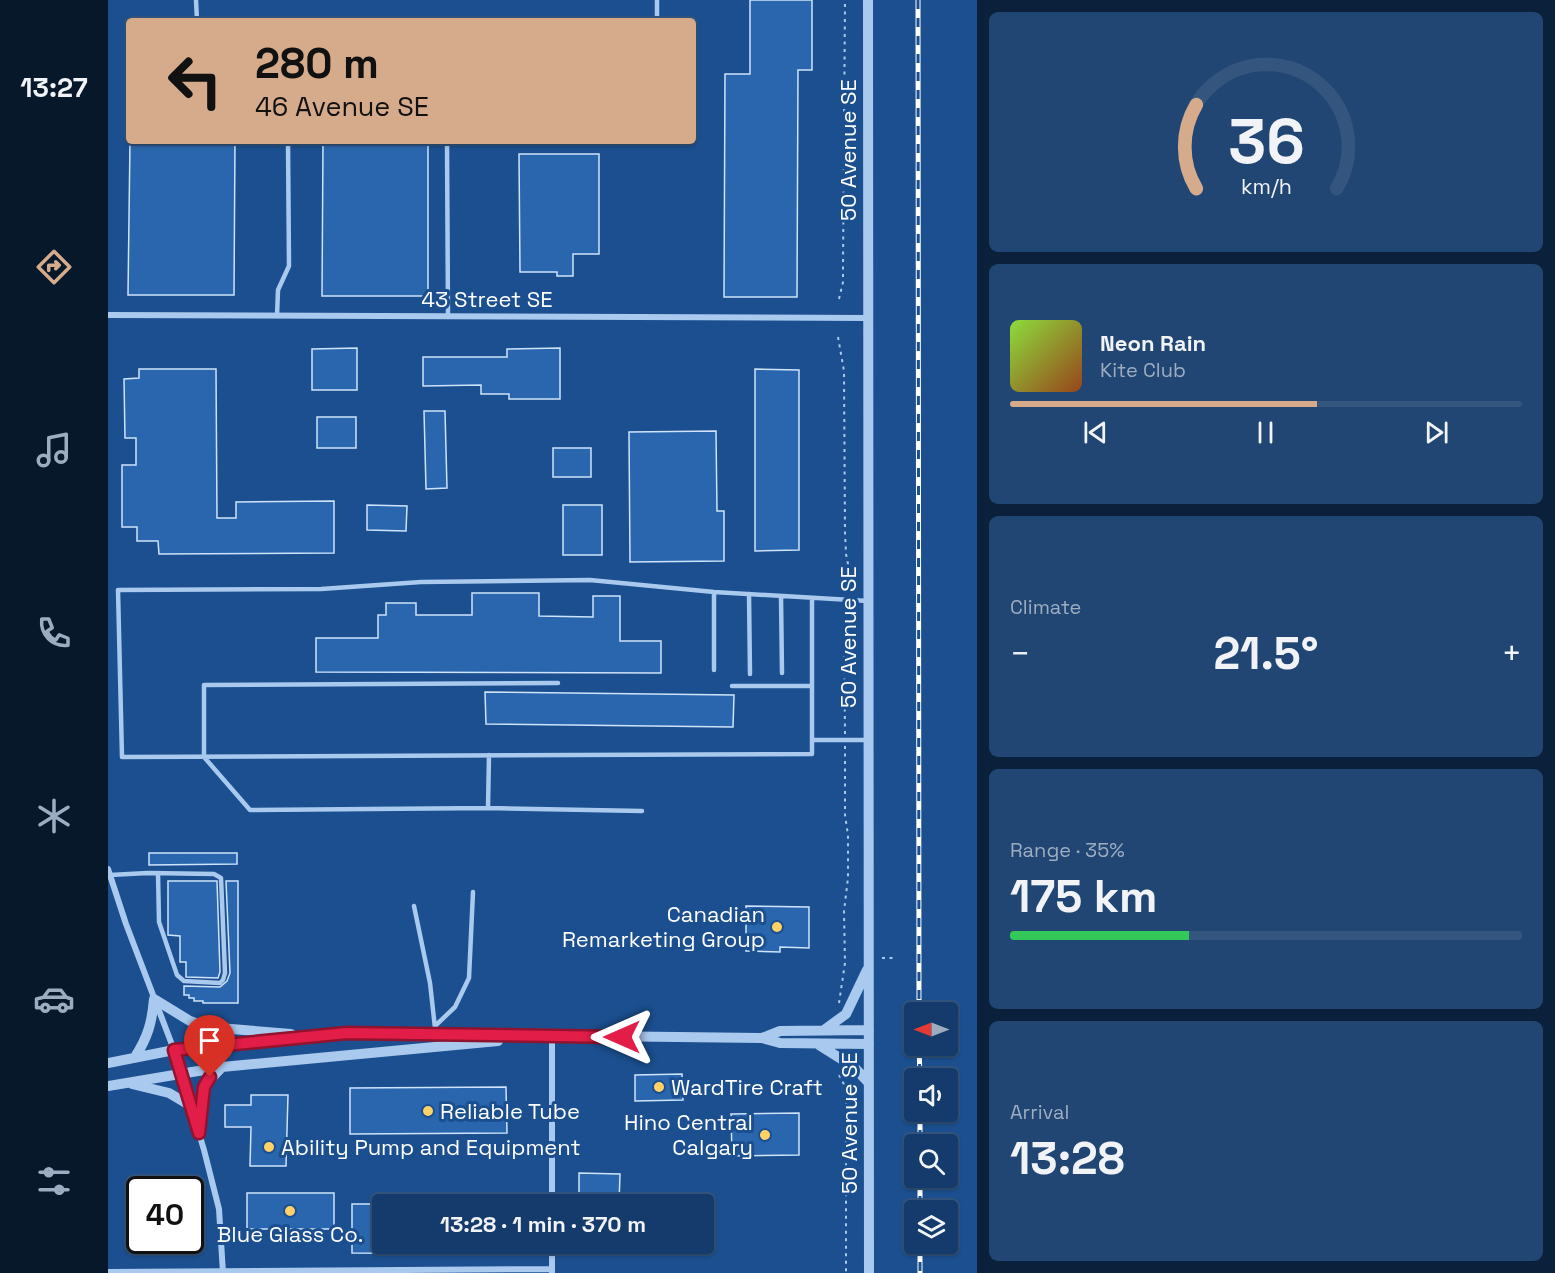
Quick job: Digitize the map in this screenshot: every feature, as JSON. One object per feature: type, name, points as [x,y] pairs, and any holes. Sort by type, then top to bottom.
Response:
[{"type":"street","name":"50 Avenue SE","points":[[868,0],[869,1273]]},
{"type":"street","name":"43 Street SE","points":[[108,315],[867,318]]},
{"type":"street","points":[[109,872],[126,924],[174,1050],[199,1133],[219,1209],[223,1273]]},
{"type":"street","points":[[824,1030],[846,1014],[868,966]]},
{"type":"street","points":[[154,999],[190,1021],[207,1026],[308,1037]]},
{"type":"street","points":[[135,1057],[146,1040],[152,1019],[154,999]]},
{"type":"street","points":[[108,1063],[174,1050],[347,1033],[435,1030],[552,1036],[762,1038],[780,1043],[869,1044]]},
{"type":"street","points":[[762,1038],[780,1031],[869,1030]]},
{"type":"street","points":[[108,1086],[222,1067],[552,1036]]},
{"type":"street","points":[[552,1036],[552,1194]]},
{"type":"street","points":[[816,1043],[841,1057],[868,1082]]},
{"type":"street","points":[[199,1133],[205,1085],[210,1077],[222,1067]]},
{"type":"street","points":[[125,1082],[169,1093],[191,1106]]},
{"type":"street","points":[[108,1272],[552,1271],[552,1254]]},
{"type":"lane","points":[[196,0],[196,18]]},
{"type":"lane","points":[[657,0],[657,18]]},
{"type":"lane","points":[[277,316],[278,290],[289,266],[288,144]]},
{"type":"lane","points":[[447,144],[448,317]]},
{"type":"lane","points":[[812,599],[812,754],[122,757],[118,590],[321,589],[421,582],[590,580],[714,592],[868,602]]},
{"type":"lane","points":[[714,592],[714,670]]},
{"type":"lane","points":[[749,594],[750,674]]},
{"type":"lane","points":[[781,596],[782,673]]},
{"type":"lane","points":[[558,683],[204,685],[204,757],[250,810],[488,808],[642,811]]},
{"type":"lane","points":[[732,686],[812,686]]},
{"type":"lane","points":[[812,740],[868,740]]},
{"type":"lane","points":[[488,808],[489,756]]},
{"type":"lane","points":[[109,872],[214,874],[221,878],[225,973],[220,982],[184,981],[177,975],[159,922],[158,873]]},
{"type":"lane","points":[[435,1030],[455,1007],[469,978],[473,891]]},
{"type":"lane","points":[[414,906],[430,983],[435,1030]]},
{"type":"path","points":[[839,299],[843,282],[845,0]]},
{"type":"path","points":[[838,337],[844,371],[845,533],[848,564],[848,601],[844,634],[845,815],[848,836],[848,878],[844,911],[845,963],[838,1009]]},
{"type":"path","points":[[882,958],[897,958]]},
{"type":"path","points":[[839,1075],[846,1088],[846,1273]]},
{"type":"building","points":[[750,0],[812,0],[812,70],[798,70],[797,297],[724,297],[725,74],[750,74]]},
{"type":"building","points":[[130,144],[235,144],[234,295],[128,295]]},
{"type":"building","points":[[323,144],[428,144],[428,296],[322,296]]},
{"type":"building","points":[[519,154],[599,154],[599,254],[573,254],[573,276],[557,276],[557,272],[520,272]]},
{"type":"building","points":[[357,348],[357,390],[312,390],[312,349]]},
{"type":"building","points":[[560,348],[560,399],[509,399],[509,394],[481,394],[481,385],[423,386],[423,357],[507,357],[507,349]]},
{"type":"building","points":[[139,369],[216,369],[217,518],[236,518],[236,502],[334,501],[334,553],[159,554],[158,541],[137,541],[137,527],[122,527],[122,465],[136,465],[136,438],[125,438],[124,379],[139,378]]},
{"type":"building","points":[[755,369],[799,370],[799,550],[755,551]]},
{"type":"building","points":[[424,411],[445,411],[447,488],[426,489]]},
{"type":"building","points":[[317,417],[356,417],[356,448],[317,448]]},
{"type":"building","points":[[716,431],[717,511],[724,511],[724,561],[630,562],[629,432]]},
{"type":"building","points":[[553,448],[591,448],[591,477],[553,477]]},
{"type":"building","points":[[367,505],[407,506],[406,531],[367,530]]},
{"type":"building","points":[[563,505],[602,505],[602,555],[563,555]]},
{"type":"building","points":[[472,593],[539,593],[539,616],[593,617],[593,596],[620,596],[620,641],[661,641],[661,673],[316,672],[316,638],[378,638],[378,615],[386,615],[386,603],[416,603],[416,615],[472,615]]},
{"type":"building","points":[[485,692],[734,695],[733,727],[486,724]]},
{"type":"building","points":[[149,853],[237,853],[237,864],[149,865]]},
{"type":"building","points":[[168,881],[217,881],[220,972],[218,978],[186,977],[186,962],[180,962],[180,936],[168,935]]},
{"type":"building","points":[[226,881],[238,881],[238,1003],[194,1001],[194,998],[189,998],[189,995],[184,995],[184,986],[220,987],[227,981],[230,973]]},
{"type":"building","name":"Canadian Remarketing Group","points":[[746,906],[809,907],[809,948],[780,947],[780,952],[746,951]]},
{"type":"building","name":"WardTire Craft","points":[[682,1074],[683,1100],[635,1101],[635,1075]]},
{"type":"building","name":"Reliable Tube","points":[[506,1087],[507,1133],[350,1134],[350,1088]]},
{"type":"building","name":"Ability Pump and Equipment","points":[[251,1095],[288,1095],[286,1166],[250,1166],[251,1127],[225,1127],[225,1105],[251,1105]]},
{"type":"building","name":"Hino Central Calgary","points":[[799,1113],[799,1155],[732,1156],[731,1114]]},
{"type":"building","points":[[579,1173],[620,1174],[619,1194],[579,1194]]},
{"type":"building","name":"Blue Glass Co.","points":[[247,1193],[334,1193],[334,1229],[247,1229]]},
{"type":"building","points":[[352,1204],[372,1204],[372,1253],[352,1253]]},
{"type":"railway","points":[[918,0],[919,1002]]},
{"type":"railway","points":[[919,1056],[920,1068]]},
{"type":"railway","points":[[920,1122],[920,1134]]},
{"type":"railway","points":[[920,1188],[920,1200]]},
{"type":"railway","points":[[920,1254],[920,1273]]},
{"type":"place","name":"Canadian Remarketing Group","points":[[777,927]]},
{"type":"place","name":"WardTire Craft","points":[[659,1087]]},
{"type":"place","name":"Reliable Tube","points":[[428,1111]]},
{"type":"place","name":"Hino Central Calgary","points":[[765,1135]]},
{"type":"place","name":"Ability Pump and Equipment","points":[[269,1147]]},
{"type":"place","name":"Blue Glass Co.","points":[[290,1211]]},
{"type":"route","points":[[210,1077],[204,1087],[199,1133],[174,1050],[347,1033],[622,1037]]}]
